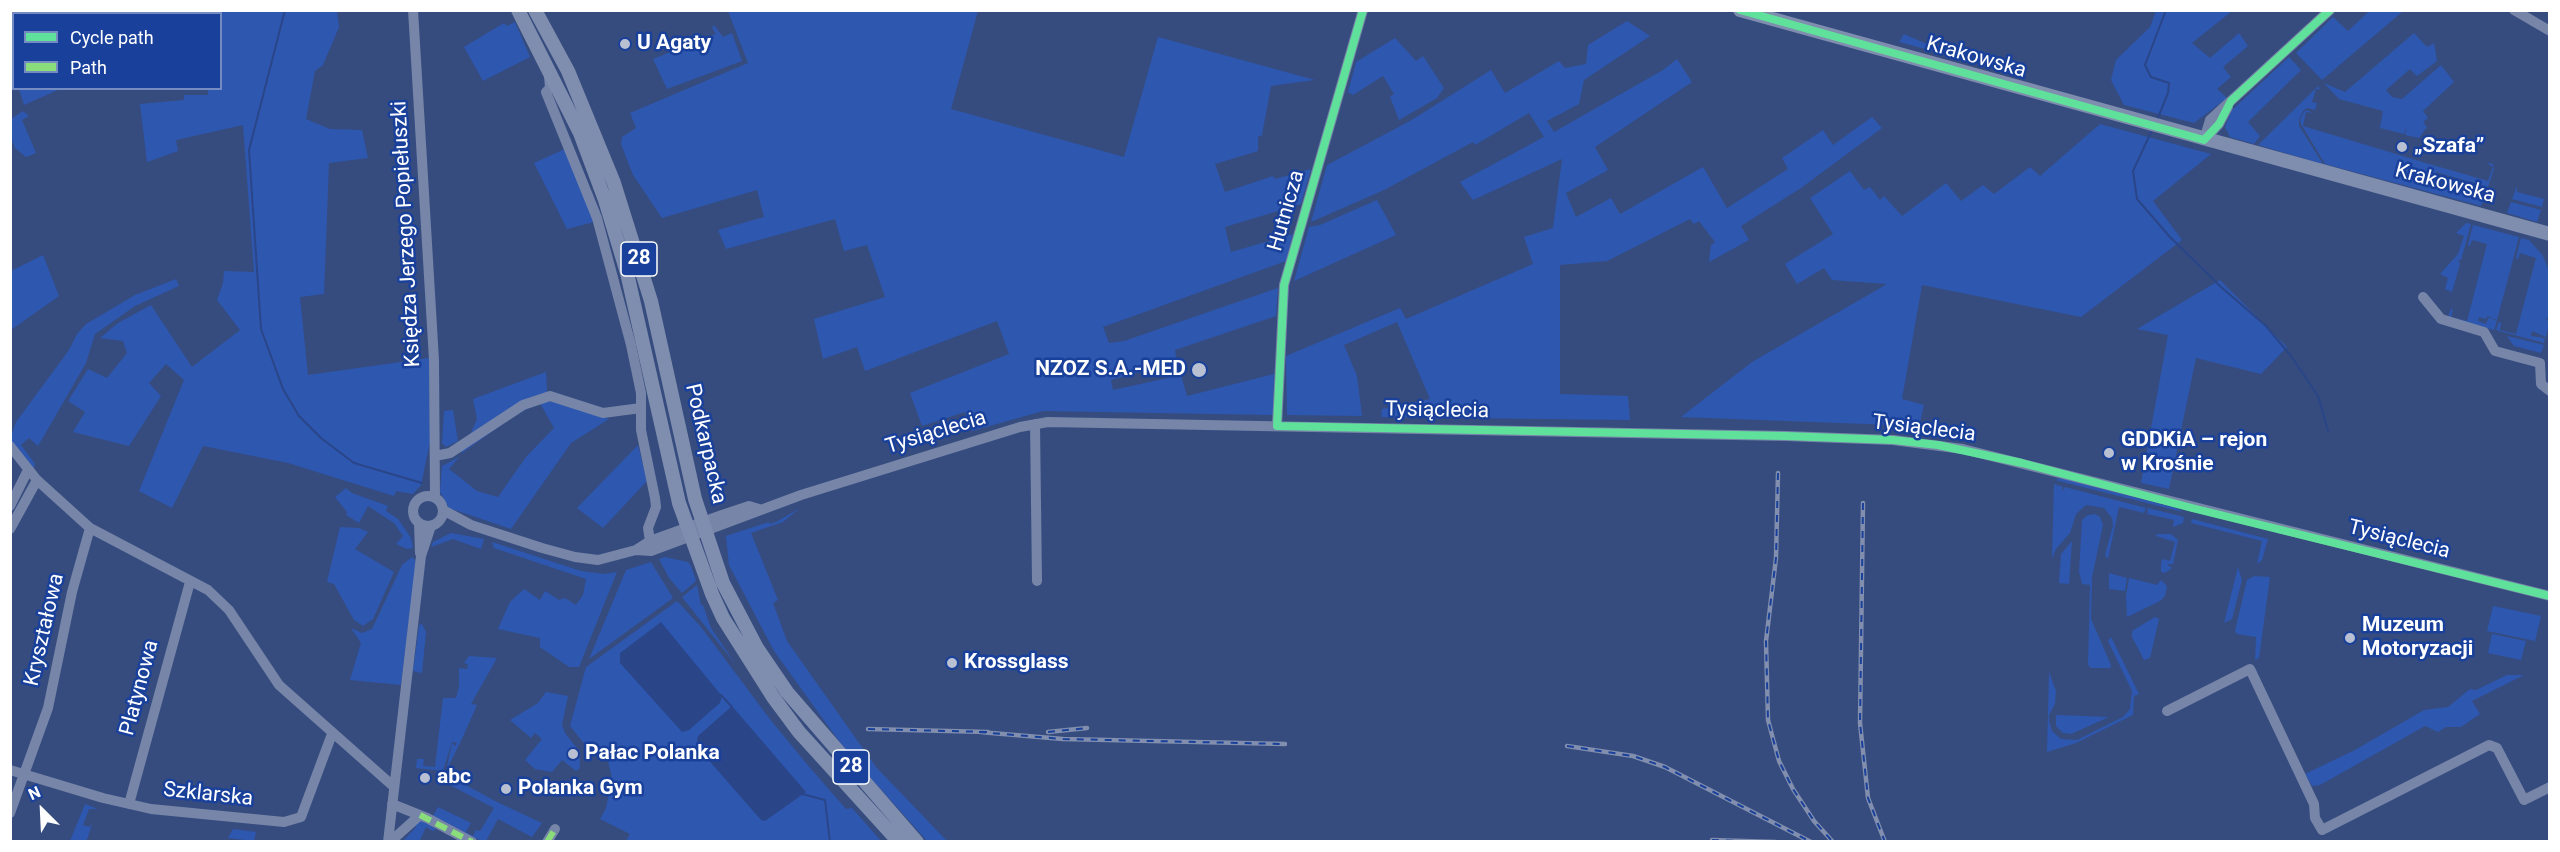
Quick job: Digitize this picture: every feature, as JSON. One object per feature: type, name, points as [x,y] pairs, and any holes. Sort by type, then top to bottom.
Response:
[{"type":"main road","name":"Podkarpacka","points":[[518,10],[545,60],[557,99],[600,189],[627,273],[688,532],[723,618],[773,698],[800,732],[899,842]]},
{"type":"main road","name":"Podkarpacka","points":[[535,10],[568,71],[606,160],[651,301],[703,527],[738,614],[775,675],[817,728],[917,842]]},
{"type":"main road","name":"Krakowska","points":[[1740,10],[2181,134],[2550,234]]},
{"type":"street","name":"Księdza Jerzego Popiełuszki","points":[[413,10],[434,360],[435,498]]},
{"type":"street","name":"Hutnicza","points":[[1277,426],[1284,285],[1363,10]]},
{"type":"street","points":[[2181,134],[2207,124],[2330,10]]},
{"type":"street","points":[[2514,10],[2550,31]]},
{"type":"street","points":[[557,99],[608,252],[631,345],[641,393],[641,430],[656,507],[648,528],[650,542]]},
{"type":"street","points":[[2204,140],[2219,124],[2231,101]]},
{"type":"street","points":[[2204,140],[2207,124]]},
{"type":"street","points":[[2219,124],[2219,133],[2230,147]]},
{"type":"street","points":[[2423,297],[2441,319],[2484,332],[2495,351],[2540,363],[2541,384],[2550,391]]},
{"type":"street","points":[[435,456],[450,453],[522,405],[550,396],[603,413],[641,408]]},
{"type":"street","name":"Tysiąclecia","points":[[688,532],[749,506],[759,509],[1035,424],[1060,422],[1893,440],[1938,445],[2034,465],[2192,508],[2550,596]]},
{"type":"street","points":[[1035,424],[1037,581]]},
{"type":"street","points":[[11,448],[28,470],[90,528],[208,590],[229,610],[279,685],[393,786]]},
{"type":"street","name":"Księdza Jerzego Popiełuszki","points":[[423,496],[435,456]]},
{"type":"street","points":[[10,506],[28,470]]},
{"type":"street","points":[[10,529],[38,480]]},
{"type":"street","points":[[389,842],[393,786],[421,556],[419,523],[414,517],[413,508],[418,499],[423,496],[435,498],[438,519],[421,556]]},
{"type":"street","points":[[419,523],[438,519],[471,525],[575,557],[598,560],[688,532]]},
{"type":"street","name":"Kryształowa","points":[[26,775],[48,708],[72,592],[90,528]]},
{"type":"street","points":[[636,550],[651,551],[688,532]]},
{"type":"street","name":"Platynowa","points":[[129,804],[190,582]]},
{"type":"street","points":[[2167,711],[2250,669],[2314,804],[2315,818],[2322,830],[2488,745],[2497,748],[2524,800],[2550,787]]},
{"type":"street","name":"Szklarska","points":[[10,770],[129,804],[284,822],[301,817],[332,734]]},
{"type":"street","points":[[10,813],[26,775]]},
{"type":"street","points":[[392,804],[420,815],[472,842]]},
{"type":"street","points":[[389,842],[420,815]]},
{"type":"street","points":[[546,842],[555,829]]},
{"type":"shaded area","points":[[202,10],[337,11],[339,27],[323,65],[315,71],[306,119],[330,129],[362,130],[368,158],[329,163],[324,294],[300,297],[308,375],[429,358],[430,442],[421,485],[413,494],[396,491],[394,496],[288,463],[203,446],[172,508],[139,491],[184,380],[166,364],[149,383],[161,396],[129,446],[73,432],[85,412],[68,401],[88,369],[107,378],[127,353],[123,341],[100,338],[118,323],[151,305],[192,367],[240,330],[217,300],[223,283],[224,271],[254,272],[243,125],[176,140],[178,151],[147,162],[140,104],[184,100],[184,95],[208,95],[208,90],[222,90],[222,12],[200,12]]},
{"type":"shaded area","points":[[2400,10],[2402,12],[2322,80],[2296,53],[2333,17],[2348,31],[2369,11]]},
{"type":"shaded area","points":[[728,11],[978,11],[951,109],[1124,157],[1158,37],[1315,80],[1271,86],[1262,135],[1258,137],[1258,151],[1215,164],[1225,192],[1273,176],[1275,179],[1311,169],[1301,204],[1225,227],[1231,252],[1293,234],[1286,261],[1103,327],[1109,343],[1124,341],[1278,288],[1276,316],[1175,350],[1177,362],[1111,380],[1113,390],[1181,375],[1187,396],[1274,374],[1273,415],[1043,411],[972,431],[965,412],[922,426],[910,393],[1009,354],[997,321],[865,371],[857,347],[823,359],[814,319],[885,297],[867,245],[844,251],[835,219],[726,249],[718,230],[764,217],[757,190],[662,218],[633,175],[621,144],[622,137],[636,128],[630,113],[748,63]]},
{"type":"shaded area","points":[[2156,11],[2232,11],[2192,43],[2210,58],[2239,33],[2248,46],[2223,67],[2231,77],[2217,89],[2227,98],[2194,123],[2124,105],[2111,80],[2116,60],[2150,27]]},
{"type":"shaded area","points":[[1627,21],[1650,36],[1584,80],[1579,104],[1547,121],[1554,132],[1663,70],[1677,59],[1692,82],[1595,147],[1608,170],[1566,193],[1576,217],[1611,198],[1620,214],[1703,167],[1727,208],[1788,169],[1782,158],[1823,130],[1833,145],[1872,117],[1882,128],[1801,188],[1741,226],[1749,240],[1709,262],[1711,245],[1715,242],[1699,221],[1694,224],[1690,219],[1607,261],[1560,265],[1560,394],[1628,396],[1630,420],[1381,417],[1382,409],[1430,399],[1397,322],[1344,345],[1357,376],[1362,416],[1287,415],[1286,356],[1400,308],[1406,319],[1533,264],[1524,237],[1553,228],[1562,159],[1473,200],[1460,182],[1544,137],[1529,113],[1475,145],[1473,142],[1384,190],[1311,222],[1327,165],[1410,121],[1491,70],[1505,93],[1559,61],[1565,68],[1586,64],[1588,45]]},
{"type":"shaded area","points":[[515,22],[530,57],[483,81],[464,47],[504,23],[507,26]]},
{"type":"shaded area","points":[[714,25],[723,37],[732,33],[742,61],[667,89],[653,59],[716,34],[712,28]]},
{"type":"shaded area","points":[[2414,33],[2427,47],[2434,43],[2437,61],[2417,76],[2410,69],[2386,90],[2392,97],[2402,99],[2441,65],[2454,82],[2423,111],[2428,118],[2423,122],[2427,127],[2419,138],[2405,135],[2407,125],[2404,134],[2380,128],[2383,111],[2339,99],[2324,83],[2345,92]]},
{"type":"shaded area","points":[[1904,34],[1931,46],[1941,53],[1899,42]]},
{"type":"shaded area","points":[[1395,38],[1416,61],[1423,56],[1444,88],[1437,98],[1399,120],[1390,97],[1394,94],[1383,76],[1353,95],[1348,92],[1356,62]]},
{"type":"shaded area","points":[[2289,57],[2301,70],[2248,122],[2260,136],[2254,144],[2230,137],[2225,127],[2232,110]]},
{"type":"shaded area","points":[[2318,86],[2320,89],[2316,89],[2312,102],[2317,103],[2315,110],[2307,108],[2303,111],[2299,126],[2323,164],[2258,145]]},
{"type":"shaded area","points":[[20,90],[58,90],[24,105]]},
{"type":"shaded area","points":[[2307,110],[2312,113],[2306,112],[2303,126],[2488,181],[2493,167],[2487,163],[2493,164],[2494,169],[2488,187],[2436,172],[2432,184],[2484,199],[2481,206],[2325,164],[2301,124],[2300,120]]},
{"type":"shaded area","points":[[23,111],[29,116],[22,120],[36,153],[26,157],[15,148],[11,137],[11,119]]},
{"type":"shaded area","points":[[2100,124],[2211,154],[2153,201],[2182,240],[2081,317],[1922,285],[1902,399],[1924,405],[1918,431],[1893,425],[1681,417],[1752,362],[1887,284],[1832,280],[1824,268],[1797,284],[1785,264],[1833,234],[1810,198],[1850,171],[1864,190],[1870,187],[1880,200],[1884,196],[1902,216],[1946,183],[1961,201],[1983,185],[1994,194],[2030,167],[2040,176]]},
{"type":"shaded area","points":[[567,148],[594,222],[567,229],[534,163]]},
{"type":"shaded area","points":[[2517,186],[2517,192],[2544,199],[2542,207],[2512,199]]},
{"type":"shaded area","points":[[1377,200],[1396,235],[1294,281],[1309,227],[1320,225]]},
{"type":"shaded area","points":[[2511,202],[2541,210],[2537,222],[2507,213]]},
{"type":"shaded area","points":[[2466,223],[2471,224],[2461,260],[2458,260],[2460,264],[2452,292],[2445,289],[2448,278],[2440,274],[2458,254],[2464,236],[2456,233]]},
{"type":"shaded area","points":[[2473,225],[2519,237],[2497,320],[2487,316],[2486,319],[2479,317],[2478,321],[2486,324],[2488,318],[2497,321],[2494,330],[2448,317],[2453,309],[2451,317],[2467,321],[2487,244],[2472,240],[2470,246],[2468,245]]},
{"type":"shaded area","points":[[2521,238],[2529,240],[2543,256],[2549,271],[2549,317],[2546,319],[2549,323],[2546,337],[2532,331],[2531,336],[2545,338],[2544,343],[2496,330],[2499,322],[2501,323],[2500,330],[2516,334],[2536,258],[2520,253],[2518,259],[2516,258]]},
{"type":"shaded area","points":[[43,255],[59,296],[11,330],[11,271]]},
{"type":"shaded area","points":[[176,279],[179,286],[135,306],[95,334],[86,363],[38,446],[29,438],[21,445],[35,464],[33,470],[12,443],[11,436],[16,422],[69,350],[77,334],[86,324],[135,295]]},
{"type":"shaded area","points":[[2220,280],[2287,347],[2261,374],[2196,358],[2169,489],[2141,483],[2168,335],[2137,329]]},
{"type":"shaded area","points":[[2507,336],[2544,345],[2541,353],[2514,346]]},
{"type":"shaded area","points":[[546,372],[547,392],[470,435],[477,419],[473,399]]},
{"type":"shaded area","points":[[543,400],[569,405],[609,419],[571,443],[511,529],[449,508],[440,492],[442,466],[459,457],[449,469],[477,491],[498,497],[526,457],[554,428],[540,403],[515,415],[462,453],[460,450],[511,415]]},
{"type":"shaded area","points":[[453,410],[458,441],[446,447],[442,443],[444,411]]},
{"type":"shaded area","points":[[638,445],[647,481],[603,528],[577,508]]},
{"type":"shaded area","points":[[2061,478],[2176,508],[2183,512],[2055,480]]},
{"type":"shaded area","points":[[2054,484],[2063,487],[2062,492],[2065,487],[2146,508],[2144,513],[2119,507],[2108,559],[2105,555],[2113,526],[2112,518],[2104,508],[2086,505],[2076,514],[2070,533],[2056,549],[2052,559]]},
{"type":"shaded area","points":[[346,488],[352,493],[388,506],[386,511],[398,519],[411,538],[413,548],[407,549],[396,544],[403,536],[394,523],[368,506],[359,523],[346,515],[347,512],[335,497]]},
{"type":"shaded area","points":[[800,508],[783,522],[751,533],[778,600],[773,603],[787,641],[876,767],[947,841],[927,841],[844,748],[774,651],[729,565],[726,536],[769,522],[770,524],[776,522]]},
{"type":"shaded area","points":[[2148,508],[2184,517],[2183,523],[2173,527],[2174,520],[2147,514]]},
{"type":"shaded area","points":[[2095,514],[2100,517],[2103,525],[2092,577],[2091,619],[2111,665],[2110,668],[2091,668],[2088,665],[2090,585],[2082,584],[2079,572],[2082,520],[2088,515]]},
{"type":"shaded area","points":[[2192,519],[2268,539],[2262,560],[2257,564],[2262,541],[2191,523]]},
{"type":"shaded area","points":[[340,527],[359,528],[368,532],[355,549],[394,572],[373,619],[363,626],[354,620],[334,584],[327,582]]},
{"type":"shaded area","points":[[451,533],[484,539],[481,549],[453,539],[431,547],[433,542]]},
{"type":"shaded area","points":[[2157,534],[2171,534],[2178,540],[2173,564],[2167,564],[2172,568],[2165,573],[2161,572],[2162,559],[2170,561],[2175,542],[2156,536]]},
{"type":"shaded area","points":[[2072,541],[2069,584],[2059,583],[2061,554]]},
{"type":"shaded area","points":[[492,542],[581,571],[604,574],[617,572],[579,667],[569,667],[540,647],[540,638],[498,629],[510,602],[524,589],[540,600],[545,591],[559,600],[565,598],[576,605],[583,595],[586,579],[494,548]]},
{"type":"shaded area","points":[[412,557],[416,561],[401,685],[350,680],[361,643],[351,628],[362,633],[372,629],[402,565]]},
{"type":"shaded area","points":[[665,557],[688,562],[691,566],[696,581],[682,593],[669,578],[659,559]]},
{"type":"shaded area","points":[[651,562],[673,598],[589,659],[626,570]]},
{"type":"shaded area","points":[[2238,567],[2242,580],[2232,619],[2224,623]]},
{"type":"shaded area","points":[[2109,573],[2127,578],[2125,591],[2109,589]]},
{"type":"shaded area","points":[[2254,576],[2270,577],[2259,658],[2255,660],[2256,637],[2237,634],[2235,631],[2247,580]]},
{"type":"shaded area","points":[[2129,578],[2157,585],[2161,580],[2167,586],[2165,596],[2160,601],[2127,617],[2126,596]]},
{"type":"shaded area","points":[[697,585],[701,605],[703,605],[711,628],[736,665],[682,597]]},
{"type":"shaded area","points":[[677,601],[701,627],[806,763],[846,809],[852,808],[881,841],[626,841],[630,834],[600,819],[606,808],[612,778],[608,761],[590,751],[570,726],[586,667]]},
{"type":"shaded area","points":[[2493,606],[2541,616],[2535,641],[2487,631]]},
{"type":"shaded area","points":[[2155,617],[2159,619],[2150,658],[2144,660],[2132,637],[2132,631]]},
{"type":"shaded area","points":[[661,622],[722,696],[720,703],[689,730],[682,732],[620,663],[620,653]]},
{"type":"shaded area","points":[[422,624],[426,632],[422,673],[413,671],[419,625]]},
{"type":"shaded area","points":[[2492,634],[2526,641],[2521,660],[2488,653]]},
{"type":"shaded area","points":[[2111,637],[2139,694],[2134,696],[2133,715],[2076,743],[2047,752],[2049,672],[2056,691],[2055,704],[2049,715],[2049,721],[2052,731],[2061,739],[2077,740],[2123,717],[2130,709],[2132,691],[2108,641]]},
{"type":"shaded area","points":[[469,656],[497,658],[471,704],[477,705],[461,741],[446,771],[452,743],[455,746],[457,743],[452,742],[454,735],[443,771],[416,768],[417,759],[424,759],[423,766],[435,767],[443,698],[456,698],[459,687],[459,668],[467,669],[468,664],[464,663]]},
{"type":"shaded area","points":[[2507,675],[2524,675],[2472,701],[2480,714],[2461,727],[2446,727],[2438,732],[2425,726],[2320,785],[2312,786],[2305,774],[2355,750],[2424,710],[2448,707],[2470,689],[2476,690]]},
{"type":"shaded area","points":[[546,692],[568,696],[562,725],[565,733],[579,751],[580,768],[576,771],[562,760],[552,772],[535,769],[525,760],[542,739],[535,733],[531,738],[510,720],[538,703]]},
{"type":"shaded area","points":[[732,706],[806,792],[765,821],[761,820],[705,756],[704,750],[697,741],[698,736]]},
{"type":"shaded area","points":[[2056,715],[2109,717],[2071,734],[2063,733],[2056,726]]},
{"type":"shaded area","points":[[451,777],[542,823],[532,837],[498,819],[486,841],[481,841],[433,816],[438,807],[471,823],[466,832],[473,836],[476,830],[480,831],[494,808],[450,785],[454,780],[451,779],[447,784]]},
{"type":"shaded area","points":[[85,804],[98,809],[89,809],[83,825],[89,827],[92,824],[88,837],[86,841],[70,841]]},
{"type":"shaded area","points":[[422,820],[436,829],[433,831],[426,827],[420,840],[422,841],[405,841],[416,827],[414,825]]},
{"type":"shaded area","points":[[233,829],[256,832],[254,841],[228,838]]},
{"type":"waterway","points":[[285,10],[249,150],[261,329],[283,389],[299,416],[321,438],[354,463],[422,483]]},
{"type":"waterway","points":[[2157,120],[2168,93],[2169,83],[2151,77],[2145,65],[2166,10]]},
{"type":"waterway","points":[[2152,130],[2133,171],[2137,199],[2170,237],[2221,287],[2266,326],[2291,356],[2318,396],[2328,431]]},
{"type":"waterway","points":[[721,695],[732,707]]},
{"type":"waterway","points":[[802,794],[825,800],[830,842]]},
{"type":"railway","points":[[1778,473],[1776,558],[1766,641],[1768,720],[1779,761],[1793,789],[1814,821],[1833,842]]},
{"type":"railway","points":[[1863,503],[1860,723],[1868,798],[1885,842]]},
{"type":"railway","points":[[1048,732],[1087,728]]},
{"type":"railway","points":[[868,729],[988,732]]},
{"type":"railway","points":[[979,732],[1063,739],[1285,744]]},
{"type":"railway","points":[[1567,746],[1633,756],[1665,767],[1811,842]]},
{"type":"railway","points":[[1712,840],[1776,842]]},
{"type":"marked path","points":[[420,815],[472,842]]},
{"type":"marked path","points":[[547,842],[555,829]]},
{"type":"cycle path","points":[[1363,10],[1284,285],[1277,426],[1786,436],[1893,440],[1938,445],[2022,463],[2192,508],[2550,596]]},
{"type":"cycle path","points":[[1740,10],[2204,140],[2219,124],[2231,101],[2330,10]]},
{"type":"place","name":"U Agaty","points":[[625,44]]},
{"type":"place","name":"„Szafa”","points":[[2402,147]]},
{"type":"place","name":"NZOZ S.A.-MED","points":[[1199,370]]},
{"type":"place","name":"GDDKiA – rejon w Krośnie","points":[[2109,453]]},
{"type":"place","name":"Muzeum Motoryzacji","points":[[2350,638]]},
{"type":"place","name":"Krossglass","points":[[952,663]]},
{"type":"place","name":"Pałac Polanka","points":[[573,754]]},
{"type":"place","name":"abc","points":[[425,778]]},
{"type":"place","name":"Polanka Gym","points":[[506,789]]}]
